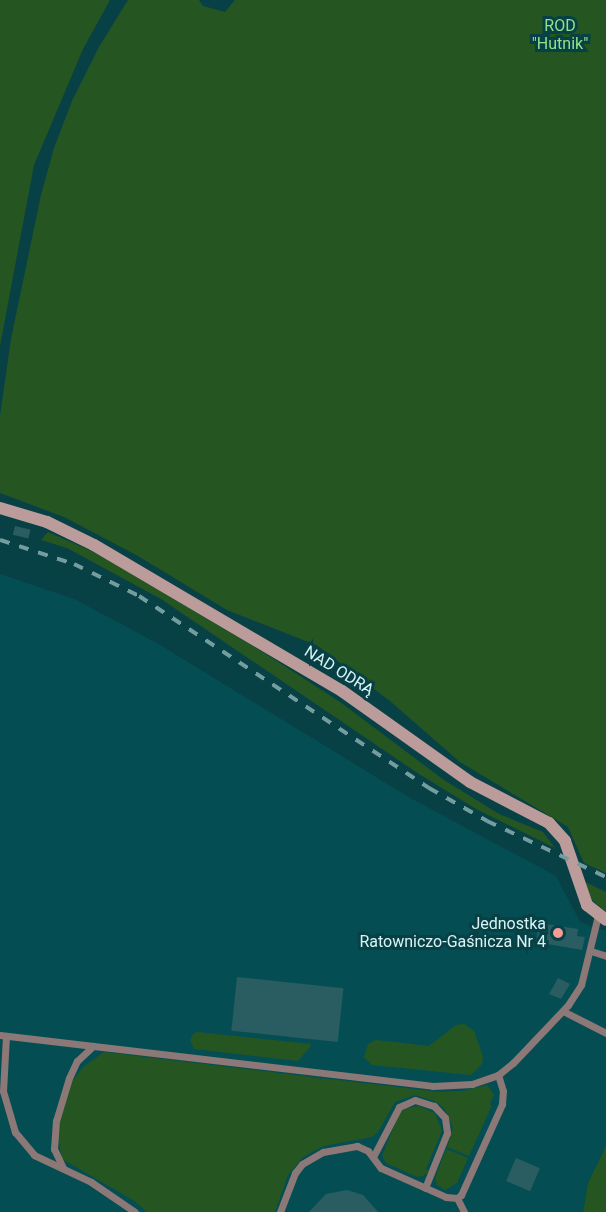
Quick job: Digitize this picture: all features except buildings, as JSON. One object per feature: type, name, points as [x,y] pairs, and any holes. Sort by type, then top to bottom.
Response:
[{"type":"street","name":"NAD ODRĄ","points":[[0,508],[47,522],[114,556],[342,691],[470,782],[549,823],[563,838],[584,900],[602,918]]},
{"type":"lane","points":[[135,1212],[91,1182],[34,1155],[15,1132],[3,1091],[3,1036],[433,1086],[462,1086],[498,1075],[524,1053],[563,1011],[581,986],[602,918]]},
{"type":"lane","points":[[591,951],[606,956]]},
{"type":"lane","points":[[563,1011],[606,1033]]},
{"type":"lane","points":[[63,1168],[54,1149],[56,1121],[69,1078],[77,1061],[93,1046]]},
{"type":"lane","points":[[280,1212],[295,1173],[311,1158],[323,1152],[357,1146],[368,1151],[381,1168],[446,1197],[457,1198],[461,1195],[502,1104],[503,1091],[498,1075]]},
{"type":"lane","points":[[373,1157],[399,1107],[415,1100],[434,1106],[445,1118],[447,1133],[425,1188]]},
{"type":"lane","points":[[457,1198],[464,1212]]},
{"type":"shaded area","points":[[0,574],[74,599],[155,642],[412,799],[556,876],[580,922],[606,931],[606,1146],[588,1183],[583,1212],[0,1212]]},
{"type":"green space","points":[[0,0],[110,0],[83,49],[34,165],[0,346]]},
{"type":"green space","name":"ROD \"Hutnik\"","points":[[128,0],[199,0],[203,6],[225,12],[235,0],[606,0],[606,873],[584,863],[568,827],[460,762],[390,701],[316,645],[227,610],[138,556],[64,517],[0,493],[0,416],[11,339],[41,195],[54,148],[72,101],[99,47]]},
{"type":"green space","points":[[48,532],[98,554],[266,654],[340,702],[444,780],[499,814],[543,832],[555,848],[476,809],[419,774],[161,599],[67,548],[41,540]]},
{"type":"green space","points":[[585,882],[606,892],[606,912],[591,899]]},
{"type":"green space","points":[[464,1024],[474,1031],[483,1056],[482,1064],[471,1075],[372,1065],[364,1057],[368,1044],[376,1040],[429,1046],[456,1025]]},
{"type":"green space","points":[[194,1033],[311,1044],[298,1061],[194,1049],[190,1040]]},
{"type":"green space","points":[[104,1052],[320,1078],[320,1082],[321,1078],[439,1092],[463,1091],[487,1085],[494,1094],[490,1104],[492,1105],[469,1156],[447,1147],[453,1128],[444,1108],[434,1101],[415,1095],[395,1102],[378,1132],[372,1137],[324,1146],[303,1157],[288,1175],[275,1212],[147,1212],[133,1200],[62,1159],[57,1132],[70,1084],[83,1067]]},
{"type":"green space","points":[[418,1106],[435,1113],[442,1131],[426,1169],[429,1171],[417,1177],[386,1163],[382,1156],[398,1116],[406,1108]]},
{"type":"green space","points":[[606,1146],[606,1212],[583,1212],[588,1183]]},
{"type":"green space","points":[[446,1149],[468,1158],[457,1183],[445,1190],[437,1185],[435,1178]]},
{"type":"railway","points":[[0,540],[74,564],[139,596],[429,788],[487,821],[606,877]]},
{"type":"place","name":"Jednostka Ratowniczo-Gaśnicza Nr 4","points":[[558,933]]}]
